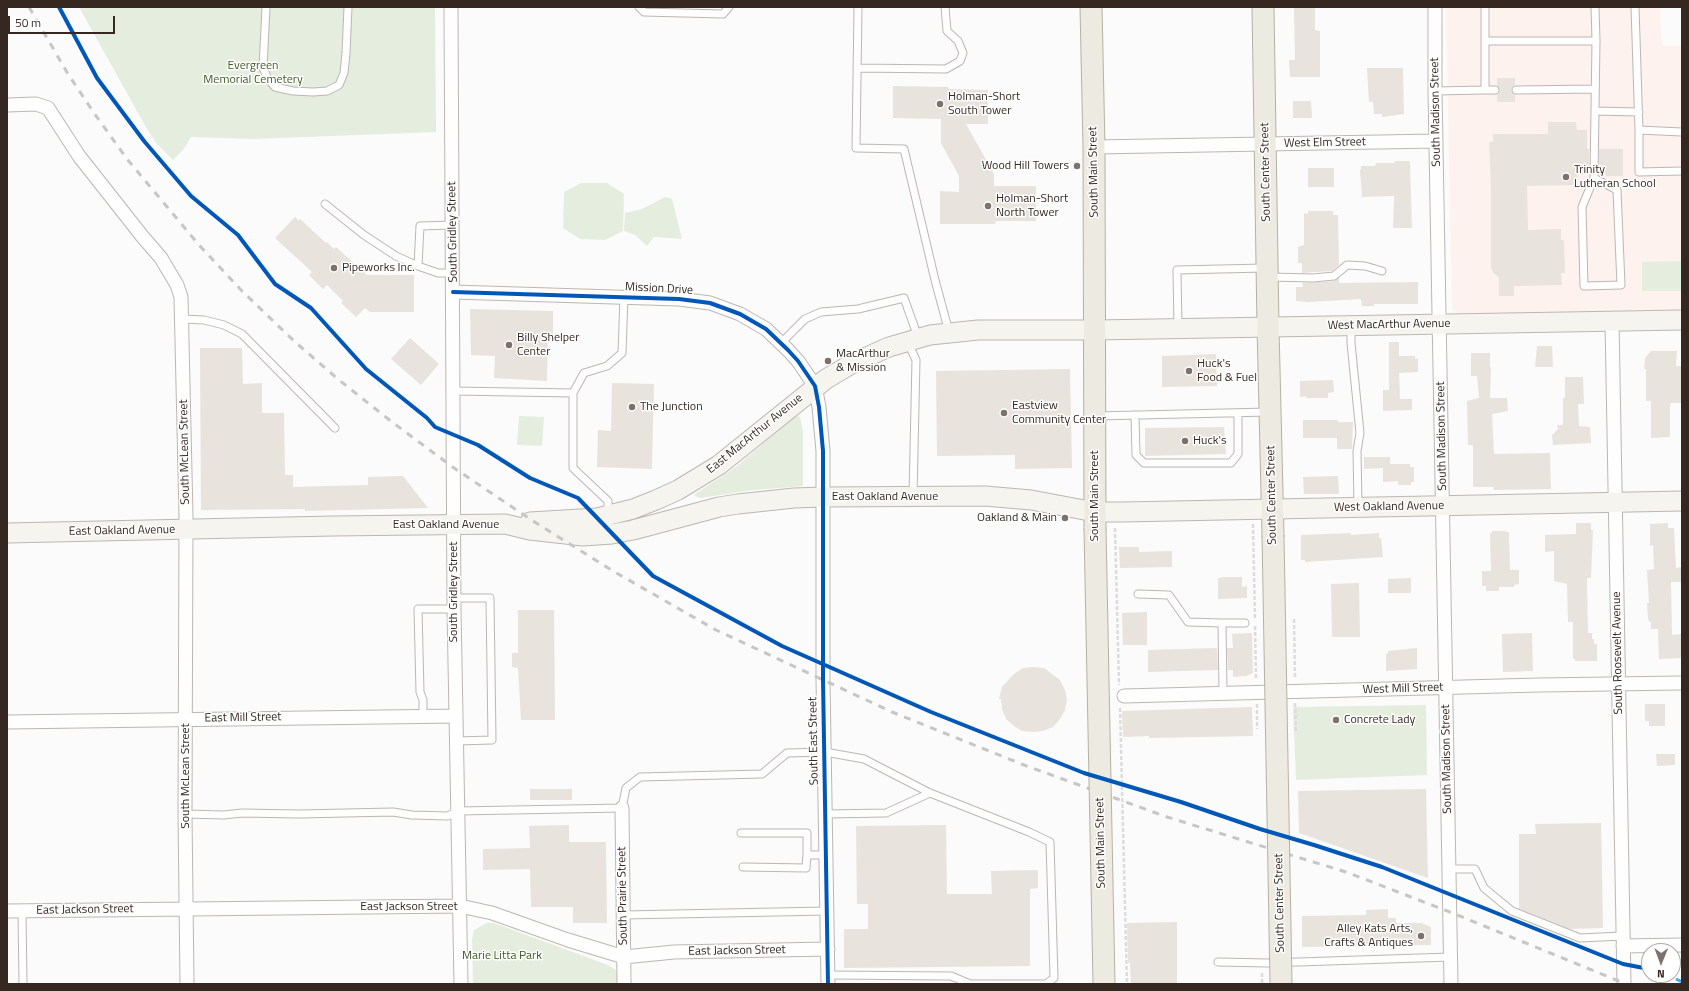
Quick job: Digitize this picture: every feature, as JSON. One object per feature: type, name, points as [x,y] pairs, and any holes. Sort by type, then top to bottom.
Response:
[{"type":"main road","name":"South Main Street","points":[[1091,7],[1094,147],[1095,416],[1100,521],[1104,984]]},
{"type":"main road","name":"South Center Street","points":[[1263,7],[1281,984]]},
{"type":"main road","name":"West MacArthur Avenue","points":[[1095,330],[1682,320]]},
{"type":"main road","name":"East MacArthur Avenue","points":[[505,524],[597,518],[633,509],[650,502],[699,478],[719,465],[815,386],[853,363],[889,347],[913,339],[949,332],[978,330],[1095,330]]},
{"type":"main road","name":"East Oakland Avenue","points":[[7,533],[505,524],[554,534],[583,536],[612,534],[719,507],[794,498],[824,497],[986,496],[1031,500],[1100,521]]},
{"type":"main road","name":"West Oakland Avenue","points":[[1100,521],[1273,509],[1682,501]]},
{"type":"street","name":"South Gridley Street","points":[[450,7],[454,391],[454,603],[461,984]]},
{"type":"street","name":"South Madison Street","points":[[1435,7],[1435,91],[1451,984]]},
{"type":"street","name":"South McLean Street","points":[[7,105],[36,104],[48,108],[79,156],[161,258],[177,285],[182,297],[186,530],[185,814],[187,984]]},
{"type":"street","name":"West Elm Street","points":[[1094,147],[1436,141]]},
{"type":"street","name":"Mission Drive","points":[[453,292],[679,298],[710,303],[740,314],[753,321],[781,343],[798,361],[815,386],[823,451],[824,497]]},
{"type":"street","name":"South Roosevelt Avenue","points":[[1612,322],[1624,984]]},
{"type":"street","name":"South East Street","points":[[824,497],[823,680],[828,980]]},
{"type":"street","name":"West Mill Street","points":[[1121,694],[1223,694],[1682,683]]},
{"type":"street","name":"East Mill Street","points":[[7,722],[456,716]]},
{"type":"street","name":"South Prairie Street","points":[[622,808],[624,984]]},
{"type":"street","name":"East Jackson Street","points":[[7,911],[460,906],[492,913],[568,940],[624,957],[674,952],[828,949]]},
{"type":"street","points":[[1623,941],[1682,945]]},
{"type":"lane","points":[[266,7],[263,68],[268,79],[276,87],[293,91],[313,92],[326,91],[339,85],[344,73],[348,7]]},
{"type":"lane","points":[[639,7],[644,12],[723,14],[729,7]]},
{"type":"lane","points":[[858,7],[856,148],[904,149],[949,332]]},
{"type":"lane","points":[[857,68],[946,69],[960,61],[963,53],[958,41],[947,31],[945,7]]},
{"type":"lane","points":[[1485,7],[1485,90]]},
{"type":"lane","points":[[1594,7],[1596,41],[1594,178],[1582,207],[1584,286],[1621,285],[1616,190],[1594,178]]},
{"type":"lane","points":[[1635,7],[1639,172],[1682,171]]},
{"type":"lane","points":[[1485,41],[1596,41]]},
{"type":"lane","points":[[1516,90],[1595,89]]},
{"type":"lane","points":[[1435,91],[1495,90]]},
{"type":"lane","points":[[1595,111],[1638,112]]},
{"type":"lane","points":[[1639,130],[1682,132]]},
{"type":"lane","points":[[325,204],[364,235],[396,256],[438,273],[453,273]]},
{"type":"lane","points":[[418,266],[420,226],[452,225]]},
{"type":"lane","points":[[1178,328],[1177,270],[1267,272],[1314,278],[1334,276],[1347,265],[1365,266],[1382,271]]},
{"type":"lane","points":[[608,515],[608,501],[573,468],[574,393],[584,373],[607,366],[622,353],[624,297]]},
{"type":"lane","points":[[781,343],[805,319],[821,312],[858,308],[904,298],[916,360],[913,497]]},
{"type":"lane","points":[[183,319],[204,320],[224,325],[242,334],[335,428]]},
{"type":"lane","points":[[1350,325],[1360,433],[1357,452],[1358,508]]},
{"type":"lane","points":[[454,391],[574,393]]},
{"type":"lane","points":[[1095,416],[1270,412]]},
{"type":"lane","points":[[1135,415],[1136,455],[1144,463],[1231,463],[1238,454],[1238,413]]},
{"type":"lane","points":[[1138,594],[1169,595],[1188,622],[1245,623]]},
{"type":"lane","points":[[423,716],[423,700],[420,692],[418,609],[490,598],[492,740],[456,740]]},
{"type":"lane","points":[[1222,623],[1223,694]]},
{"type":"lane","points":[[185,814],[224,815],[242,813],[299,814],[393,812],[412,815],[448,816],[458,811],[622,808],[626,788],[640,778],[762,774],[787,753],[825,752],[864,759],[930,794],[1030,832],[1050,842],[1054,978],[1046,984],[970,984],[951,976],[828,980]]},
{"type":"lane","points":[[825,814],[886,813],[930,794]]},
{"type":"lane","points":[[741,833],[807,833],[806,868],[743,867]]},
{"type":"lane","points":[[807,855],[826,855]]},
{"type":"lane","points":[[1449,869],[1475,869],[1484,888],[1512,910],[1580,938],[1623,941]]},
{"type":"lane","points":[[22,911],[23,984]]},
{"type":"lane","points":[[623,915],[827,911]]},
{"type":"lane","points":[[1218,962],[1268,963],[1450,957]]},
{"type":"lane","points":[[951,976],[951,984]]},
{"type":"path","points":[[1100,521],[1115,528],[1121,694],[1127,984]]},
{"type":"path","points":[[1252,522],[1258,736]]},
{"type":"shaded area","name":"Trinity Lutheran School","points":[[1446,7],[1660,7],[1662,46],[1682,46],[1682,311],[1459,315],[1455,312],[1452,308]]},
{"type":"green space","name":"Evergreen Memorial Cemetery","points":[[79,7],[435,7],[436,132],[253,139],[191,137],[183,150],[173,160],[156,143],[147,129]]},
{"type":"green space","points":[[581,183],[607,183],[624,194],[623,231],[605,240],[580,239],[563,228],[564,192]]},
{"type":"green space","points":[[665,197],[672,199],[682,239],[654,237],[647,246],[635,235],[624,231],[625,213],[642,209]]},
{"type":"green space","points":[[1682,261],[1682,291],[1642,291],[1642,262]]},
{"type":"green space","points":[[796,415],[800,417],[803,432],[803,486],[754,490],[700,498],[695,496],[695,494],[736,467]]},
{"type":"green space","points":[[519,416],[544,417],[542,446],[517,445]]},
{"type":"green space","points":[[1426,705],[1427,775],[1296,780],[1293,707]]},
{"type":"green space","name":"Marie Litta Park","points":[[487,923],[494,923],[608,965],[616,970],[619,984],[473,984],[472,939],[474,930]]},
{"type":"building","points":[[1294,7],[1315,7],[1315,30],[1320,31],[1320,77],[1290,77],[1289,60],[1295,60]]},
{"type":"building","points":[[1367,68],[1403,68],[1404,114],[1382,117],[1382,114],[1374,114],[1373,102],[1369,102]]},
{"type":"building","points":[[1497,78],[1515,78],[1515,85],[1511,90],[1515,95],[1515,102],[1497,102],[1497,94],[1500,90],[1497,85]]},
{"type":"building","points":[[893,86],[948,87],[948,89],[988,90],[988,124],[966,124],[994,174],[994,186],[1036,186],[1036,221],[996,221],[995,224],[940,224],[940,191],[959,192],[959,176],[941,143],[941,119],[893,118]]},
{"type":"building","points":[[1293,101],[1311,101],[1312,118],[1293,118]]},
{"type":"building","points":[[1548,122],[1576,122],[1577,130],[1587,130],[1587,149],[1589,149],[1589,174],[1577,175],[1578,185],[1527,186],[1528,230],[1561,229],[1561,240],[1564,240],[1565,273],[1561,273],[1562,285],[1514,286],[1514,296],[1499,296],[1499,278],[1493,272],[1491,267],[1491,187],[1489,142],[1493,142],[1493,134],[1548,134]]},
{"type":"building","points":[[1599,149],[1623,149],[1623,176],[1606,176],[1606,174],[1599,174]]},
{"type":"building","points":[[1395,161],[1409,161],[1410,164],[1412,228],[1393,228],[1394,196],[1362,197],[1361,166],[1375,166],[1376,163],[1395,163]]},
{"type":"building","points":[[1308,168],[1334,168],[1334,187],[1308,187]]},
{"type":"building","points":[[1308,211],[1333,211],[1333,215],[1338,215],[1339,265],[1332,271],[1302,273],[1302,263],[1298,263],[1298,247],[1304,245],[1304,213],[1308,214]]},
{"type":"building","name":"Pipeworks Inc.","points":[[295,217],[299,221],[300,219],[334,249],[336,247],[367,275],[414,275],[414,312],[370,312],[365,308],[356,317],[341,303],[343,301],[327,285],[323,289],[309,275],[312,272],[275,238]]},
{"type":"building","points":[[1339,278],[1339,283],[1418,282],[1418,304],[1374,304],[1374,306],[1362,306],[1361,299],[1308,302],[1296,301],[1296,287],[1303,287],[1302,283],[1334,281]]},
{"type":"building","name":"Billy Shelper Center","points":[[470,309],[553,311],[553,335],[548,335],[547,381],[494,378],[495,356],[471,355]]},
{"type":"building","points":[[410,338],[439,364],[421,385],[391,359]]},
{"type":"building","points":[[1389,342],[1399,342],[1399,356],[1415,356],[1415,359],[1418,358],[1418,372],[1399,373],[1400,399],[1412,399],[1412,410],[1383,411],[1383,390],[1389,390]]},
{"type":"building","points":[[1537,346],[1552,346],[1553,367],[1535,367]]},
{"type":"building","points":[[200,348],[242,348],[243,384],[262,383],[262,413],[284,413],[285,475],[293,475],[293,487],[368,485],[368,477],[403,476],[428,508],[305,511],[305,509],[201,510]]},
{"type":"building","points":[[1651,351],[1677,351],[1676,366],[1681,366],[1681,403],[1671,403],[1670,406],[1670,437],[1651,438],[1651,401],[1646,401],[1646,369],[1644,369],[1645,358]]},
{"type":"building","points":[[1471,353],[1490,353],[1490,398],[1507,398],[1508,411],[1492,414],[1494,454],[1550,453],[1551,489],[1494,490],[1493,487],[1473,487],[1473,445],[1468,445],[1467,401],[1479,398],[1477,376],[1471,376]]},
{"type":"building","name":"Huck's Food & Fuel","points":[[1216,354],[1217,386],[1162,387],[1162,356]]},
{"type":"building","name":"Eastview Community Center","points":[[1070,369],[1072,468],[1015,469],[1015,455],[937,456],[936,371]]},
{"type":"building","points":[[1565,377],[1583,377],[1584,404],[1578,404],[1579,426],[1590,427],[1591,443],[1553,445],[1552,435],[1558,429],[1557,425],[1563,425]]},
{"type":"building","points":[[1333,380],[1334,392],[1328,393],[1328,398],[1306,398],[1306,396],[1300,397],[1300,381]]},
{"type":"building","name":"The Junction","points":[[612,383],[654,384],[652,469],[597,467],[598,430],[611,431]]},
{"type":"building","points":[[1303,420],[1338,420],[1338,422],[1353,422],[1352,449],[1337,449],[1337,438],[1303,438]]},
{"type":"building","name":"Huck's","points":[[1224,427],[1226,454],[1145,456],[1145,428]]},
{"type":"building","points":[[1364,457],[1390,457],[1390,464],[1410,464],[1410,467],[1414,467],[1414,482],[1411,482],[1411,485],[1398,485],[1398,481],[1383,482],[1383,468],[1364,469]]},
{"type":"building","points":[[1338,476],[1339,494],[1304,494],[1303,477]]},
{"type":"building","points":[[1576,523],[1591,523],[1591,530],[1593,530],[1591,578],[1587,578],[1588,633],[1592,633],[1594,644],[1597,644],[1597,661],[1575,661],[1575,659],[1573,659],[1573,622],[1568,622],[1567,584],[1554,581],[1554,551],[1545,552],[1545,535],[1576,534]]},
{"type":"building","points":[[1668,523],[1668,528],[1674,528],[1676,568],[1682,567],[1682,582],[1671,582],[1672,635],[1682,634],[1682,658],[1659,659],[1658,629],[1651,629],[1651,622],[1649,622],[1648,618],[1647,603],[1649,603],[1647,570],[1654,569],[1653,545],[1650,546],[1650,524]]},
{"type":"building","points":[[1492,531],[1509,532],[1510,570],[1519,570],[1519,584],[1514,585],[1514,587],[1499,587],[1499,591],[1486,591],[1486,586],[1482,586],[1482,571],[1491,571],[1490,533],[1492,533]]},
{"type":"building","points":[[1351,533],[1351,535],[1379,533],[1383,557],[1305,562],[1305,560],[1301,560],[1301,535]]},
{"type":"building","points":[[1119,547],[1139,547],[1139,552],[1172,551],[1172,567],[1120,568]]},
{"type":"building","points":[[1242,577],[1242,587],[1247,586],[1247,598],[1218,599],[1218,578]]},
{"type":"building","points":[[1411,578],[1411,593],[1388,593],[1388,579]]},
{"type":"building","points":[[1359,583],[1360,637],[1332,637],[1331,584]]},
{"type":"building","points":[[518,610],[554,610],[555,720],[521,720],[518,668],[512,667],[512,653],[518,653]]},
{"type":"building","points":[[1147,612],[1147,645],[1123,645],[1122,613]]},
{"type":"building","points":[[1252,633],[1253,673],[1246,676],[1233,677],[1233,670],[1228,670],[1227,648],[1233,648],[1232,634]]},
{"type":"building","points":[[1532,633],[1533,671],[1503,672],[1502,634]]},
{"type":"building","points":[[1217,648],[1218,670],[1148,672],[1148,650]]},
{"type":"building","points":[[1417,648],[1417,669],[1386,671],[1386,654],[1388,654],[1388,651]]},
{"type":"building","points":[[1023,668],[1044,668],[1060,680],[1065,690],[1067,700],[1065,710],[1053,727],[1043,731],[1022,731],[1006,719],[1002,709],[1001,699],[999,699],[1002,687],[1014,674]]},
{"type":"building","points":[[1645,704],[1665,704],[1665,726],[1649,726],[1649,721],[1645,721]]},
{"type":"building","points":[[1252,707],[1253,736],[1123,737],[1122,711]]},
{"type":"building","points":[[1656,754],[1675,754],[1675,765],[1657,766]]},
{"type":"building","points":[[530,789],[572,789],[572,800],[530,800]]},
{"type":"building","points":[[1426,789],[1428,878],[1299,833],[1298,791]]},
{"type":"building","points":[[1601,823],[1603,928],[1570,929],[1519,909],[1519,834],[1536,834],[1535,824]]},
{"type":"building","points":[[569,825],[569,842],[606,842],[607,923],[573,923],[573,907],[531,907],[530,869],[483,870],[483,849],[530,848],[529,826]]},
{"type":"building","points":[[946,825],[947,894],[992,894],[991,871],[1038,870],[1038,888],[1030,889],[1030,966],[844,968],[844,929],[868,929],[868,904],[857,904],[856,826]]},
{"type":"building","points":[[1388,909],[1388,918],[1396,918],[1396,923],[1421,923],[1431,927],[1431,945],[1302,947],[1302,916],[1366,915],[1366,910]]},
{"type":"building","points":[[1177,922],[1177,984],[1131,984],[1130,963],[1128,963],[1127,923]]},
{"type":"railway","points":[[29,7],[68,74],[127,159],[199,245],[242,291],[294,341],[339,380],[392,422],[454,468],[533,521],[613,571],[716,630],[892,712],[1024,765],[1167,817],[1346,872],[1450,912],[1626,984]]},
{"type":"cycle path","points":[[59,7],[97,78],[144,141],[191,196],[238,235],[275,284],[311,308],[366,369],[427,418],[435,427],[478,445],[530,478],[578,498],[653,576],[782,646],[931,712],[1084,773],[1181,802],[1260,829],[1382,867],[1623,964],[1641,967]]},
{"type":"cycle path","points":[[453,292],[679,299],[710,303],[740,314],[766,329],[798,361],[815,386],[819,407],[823,451],[823,680],[828,984]]},
{"type":"place","name":"Holman-Short South Tower","points":[[940,104]]},
{"type":"place","name":"Wood Hill Towers","points":[[1077,166]]},
{"type":"place","name":"Trinity Lutheran School","points":[[1566,177]]},
{"type":"place","name":"Holman-Short North Tower","points":[[988,206]]},
{"type":"place","name":"Pipeworks Inc.","points":[[334,268]]},
{"type":"place","name":"Billy Shelper Center","points":[[509,345]]},
{"type":"place","name":"MacArthur & Mission","points":[[828,361]]},
{"type":"place","name":"Huck's Food & Fuel","points":[[1189,371]]},
{"type":"place","name":"The Junction","points":[[632,407]]},
{"type":"place","name":"Eastview Community Center","points":[[1004,413]]},
{"type":"place","name":"Huck's","points":[[1185,441]]},
{"type":"place","name":"Oakland & Main","points":[[1065,518]]},
{"type":"place","name":"Concrete Lady","points":[[1336,720]]},
{"type":"place","name":"Alley Kats Arts, Crafts & Antiques","points":[[1421,936]]}]
